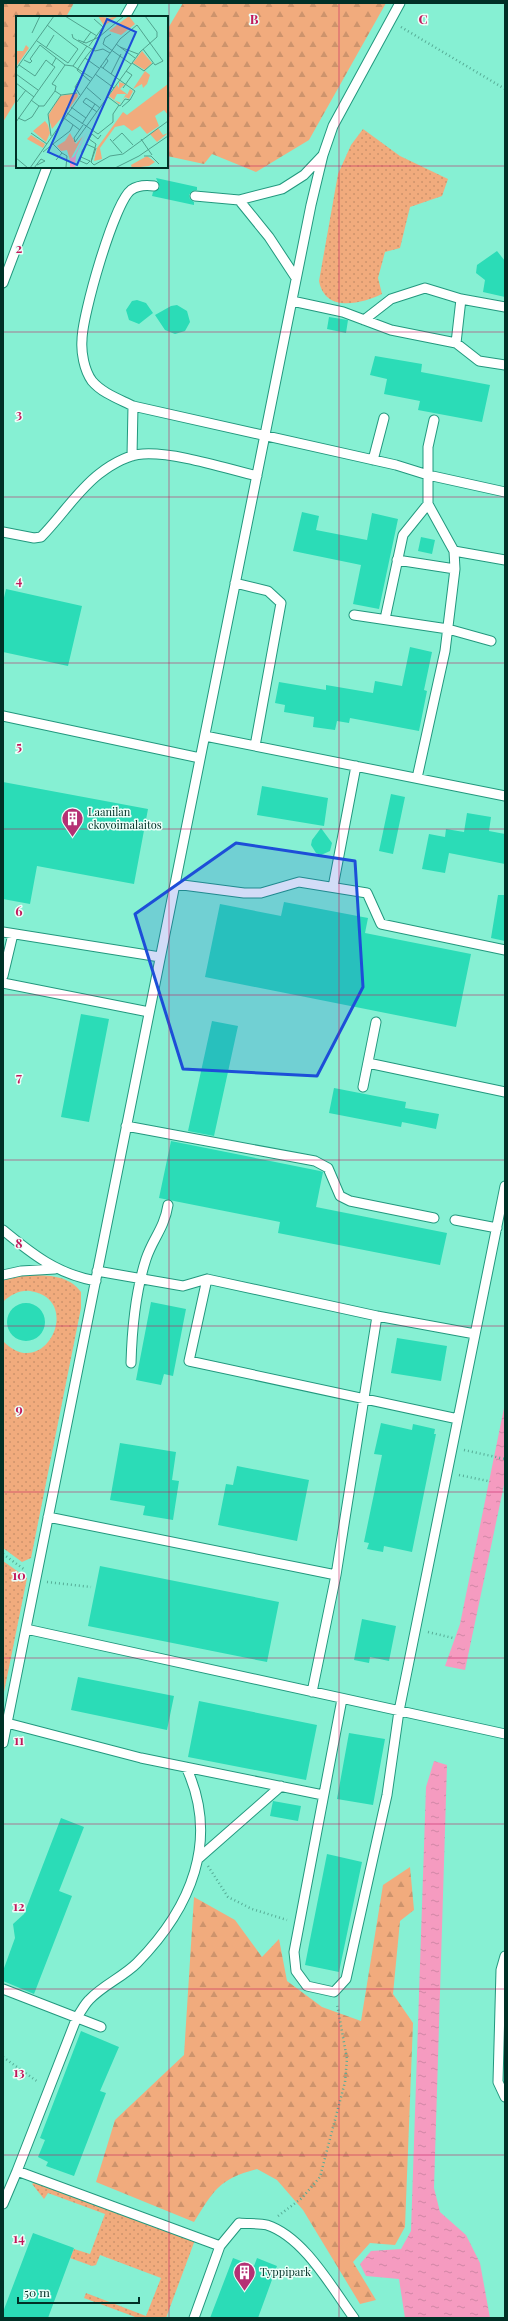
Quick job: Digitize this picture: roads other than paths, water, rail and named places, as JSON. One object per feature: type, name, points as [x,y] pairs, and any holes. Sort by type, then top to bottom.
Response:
[{"type":"lane","points":[[126,16],[133,3]]},
{"type":"lane","points":[[3,1743],[296,278],[323,155],[333,126],[400,3]]},
{"type":"lane","points":[[195,196],[239,200],[282,189],[304,175],[323,155]]},
{"type":"lane","points":[[3,283],[47,168]]},
{"type":"lane","points":[[154,186],[144,185],[131,190],[122,202],[92,284],[82,339],[84,363],[91,380],[102,391],[133,406],[265,437],[373,460],[428,476],[505,492]]},
{"type":"lane","points":[[239,200],[269,237],[296,278]]},
{"type":"lane","points":[[364,320],[391,299],[425,288],[461,299],[505,307]]},
{"type":"lane","points":[[456,343],[461,299]]},
{"type":"lane","points":[[292,301],[343,312],[391,330],[456,343],[479,361],[505,365]]},
{"type":"lane","points":[[132,456],[133,406]]},
{"type":"lane","points":[[373,460],[384,418]]},
{"type":"lane","points":[[417,778],[446,650],[455,569],[454,551],[428,504],[428,447],[434,420]]},
{"type":"lane","points":[[3,532],[34,538],[41,536],[98,475],[118,461],[132,456],[144,454],[173,457],[257,476]]},
{"type":"lane","points":[[385,619],[402,535],[428,504]]},
{"type":"lane","points":[[454,551],[505,560]]},
{"type":"lane","points":[[397,560],[455,569]]},
{"type":"lane","points":[[235,583],[268,591],[281,603],[255,746]]},
{"type":"lane","points":[[354,615],[448,629],[490,641]]},
{"type":"lane","points":[[3,716],[200,758]]},
{"type":"lane","points":[[205,736],[505,796]]},
{"type":"lane","points":[[333,887],[356,766]]},
{"type":"lane","points":[[175,884],[244,893],[260,893],[299,882],[367,893],[381,924],[505,950]]},
{"type":"lane","points":[[3,932],[160,957]]},
{"type":"lane","points":[[3,976],[13,934]]},
{"type":"lane","points":[[3,983],[149,1012]]},
{"type":"lane","points":[[362,1087],[376,1022]]},
{"type":"lane","points":[[368,1063],[505,1092]]},
{"type":"lane","points":[[126,1126],[315,1161],[328,1168],[340,1196],[350,1202],[434,1218]]},
{"type":"lane","points":[[342,1699],[294,1952],[296,1971],[307,1986],[334,1992],[346,1979],[387,1795],[399,1711],[505,1186]]},
{"type":"lane","points":[[131,1363],[133,1318],[146,1259],[165,1222],[168,1205]]},
{"type":"lane","points":[[455,1220],[497,1228]]},
{"type":"lane","points":[[3,1230],[35,1257],[55,1269],[78,1278],[97,1276],[142,1279],[183,1286],[207,1279],[377,1316],[475,1334]]},
{"type":"lane","points":[[3,1275],[20,1271],[55,1269]]},
{"type":"lane","points":[[207,1279],[189,1361],[363,1400],[458,1419]]},
{"type":"lane","points":[[312,1692],[336,1575],[377,1316]]},
{"type":"lane","points":[[48,1517],[336,1575]]},
{"type":"lane","points":[[26,1629],[505,1734]]},
{"type":"lane","points":[[7,1723],[186,1767],[323,1795]]},
{"type":"lane","points":[[3,2204],[77,2017],[89,2000],[136,1964],[158,1940],[180,1905],[200,1858],[200,1809],[196,1787],[186,1767]]},
{"type":"lane","points":[[200,1858],[281,1786]]},
{"type":"lane","points":[[505,1956],[501,1970],[502,2023],[498,2082],[505,2097]]},
{"type":"lane","points":[[3,1989],[101,2027]]},
{"type":"lane","points":[[17,2171],[220,2246]]},
{"type":"lane","points":[[194,2318],[220,2246],[239,2223],[267,2225],[292,2238],[309,2256],[354,2318]]},
{"type":"water","points":[[505,1403],[505,1480],[465,1670],[445,1666],[460,1624]]},
{"type":"water","points":[[434,1761],[447,1765],[434,2188],[440,2212],[466,2235],[480,2263],[490,2318],[405,2318],[399,2279],[366,2276],[360,2264],[371,2251],[401,2249],[411,2231],[426,1787]]},
{"type":"place","name":"Laanilan ekovoimalaitos","points":[[73,838]]},
{"type":"place","name":"Typpipark","points":[[244,2292]]}]
